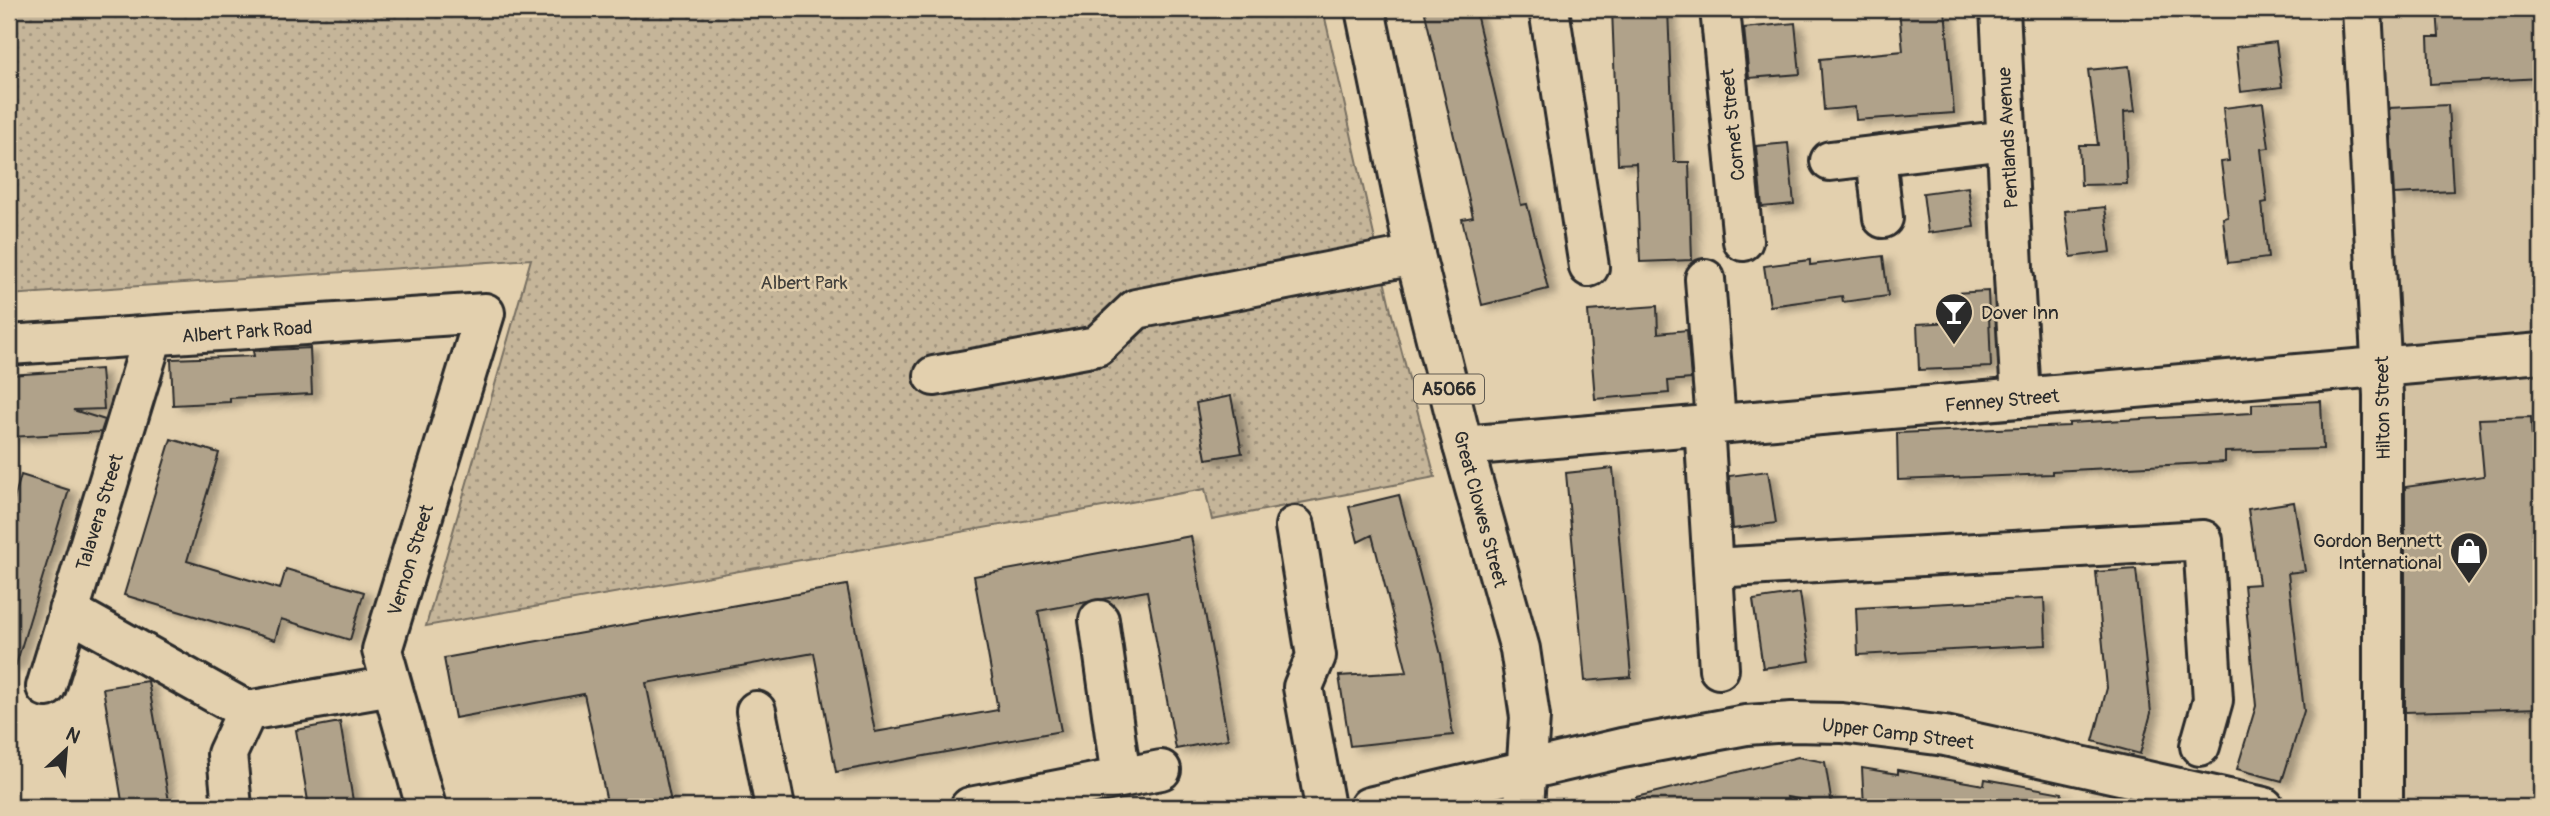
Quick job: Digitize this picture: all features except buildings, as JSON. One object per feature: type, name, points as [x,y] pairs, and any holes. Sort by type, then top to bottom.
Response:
[{"type":"street","name":"Great Clowes Street","points":[[1365,9],[1415,255],[1463,446],[1520,649],[1530,717],[1529,768],[1524,807]]},
{"type":"street","points":[[1549,9],[1589,267]]},
{"type":"street","name":"Cornet Street","points":[[1720,9],[1743,241]]},
{"type":"street","name":"Pentlands Avenue","points":[[2000,9],[2021,398]]},
{"type":"street","name":"Hilton Street","points":[[2362,9],[2382,368],[2383,807]]},
{"type":"street","points":[[1830,161],[2007,141]]},
{"type":"street","points":[[1876,156],[1883,218]]},
{"type":"street","points":[[934,376],[1097,346],[1136,309],[1415,255]]},
{"type":"street","points":[[1705,279],[1713,568],[1719,669]]},
{"type":"street","name":"Albert Park Road","points":[[9,345],[485,313]]},
{"type":"street","name":"Vernon Street","points":[[426,807],[382,650],[485,313]]},
{"type":"street","name":"Talavera Street","points":[[46,687],[153,336]]},
{"type":"street","name":"Fenney Street","points":[[1463,446],[2541,353]]},
{"type":"street","points":[[1295,526],[1316,656],[1303,687],[1325,807]]},
{"type":"street","points":[[1713,568],[2203,540],[2213,700],[2200,746]]},
{"type":"street","points":[[68,611],[247,712],[393,686]]},
{"type":"street","points":[[1099,620],[1121,778]]},
{"type":"street","points":[[756,711],[775,807]]},
{"type":"street","points":[[232,807],[227,754],[247,712]]},
{"type":"street","name":"Upper Camp Street","points":[[1387,806],[1529,768],[1746,725],[1842,723],[1945,736],[2264,807]]},
{"type":"street","points":[[970,807],[1161,770]]},
{"type":"shaded area","points":[[2373,9],[2541,9],[2541,807],[2405,807],[2394,715]]},
{"type":"shaded area","points":[[2091,787],[2166,807],[2086,807]]},
{"type":"green space","name":"Albert Park","points":[[9,9],[1323,9],[1391,311],[1435,477],[1212,520],[1205,489],[426,626],[531,259],[9,295]]},
{"type":"place","name":"Dover Inn","points":[[1954,346]]},
{"type":"place","name":"Gordon Bennett International","points":[[2469,585]]}]
